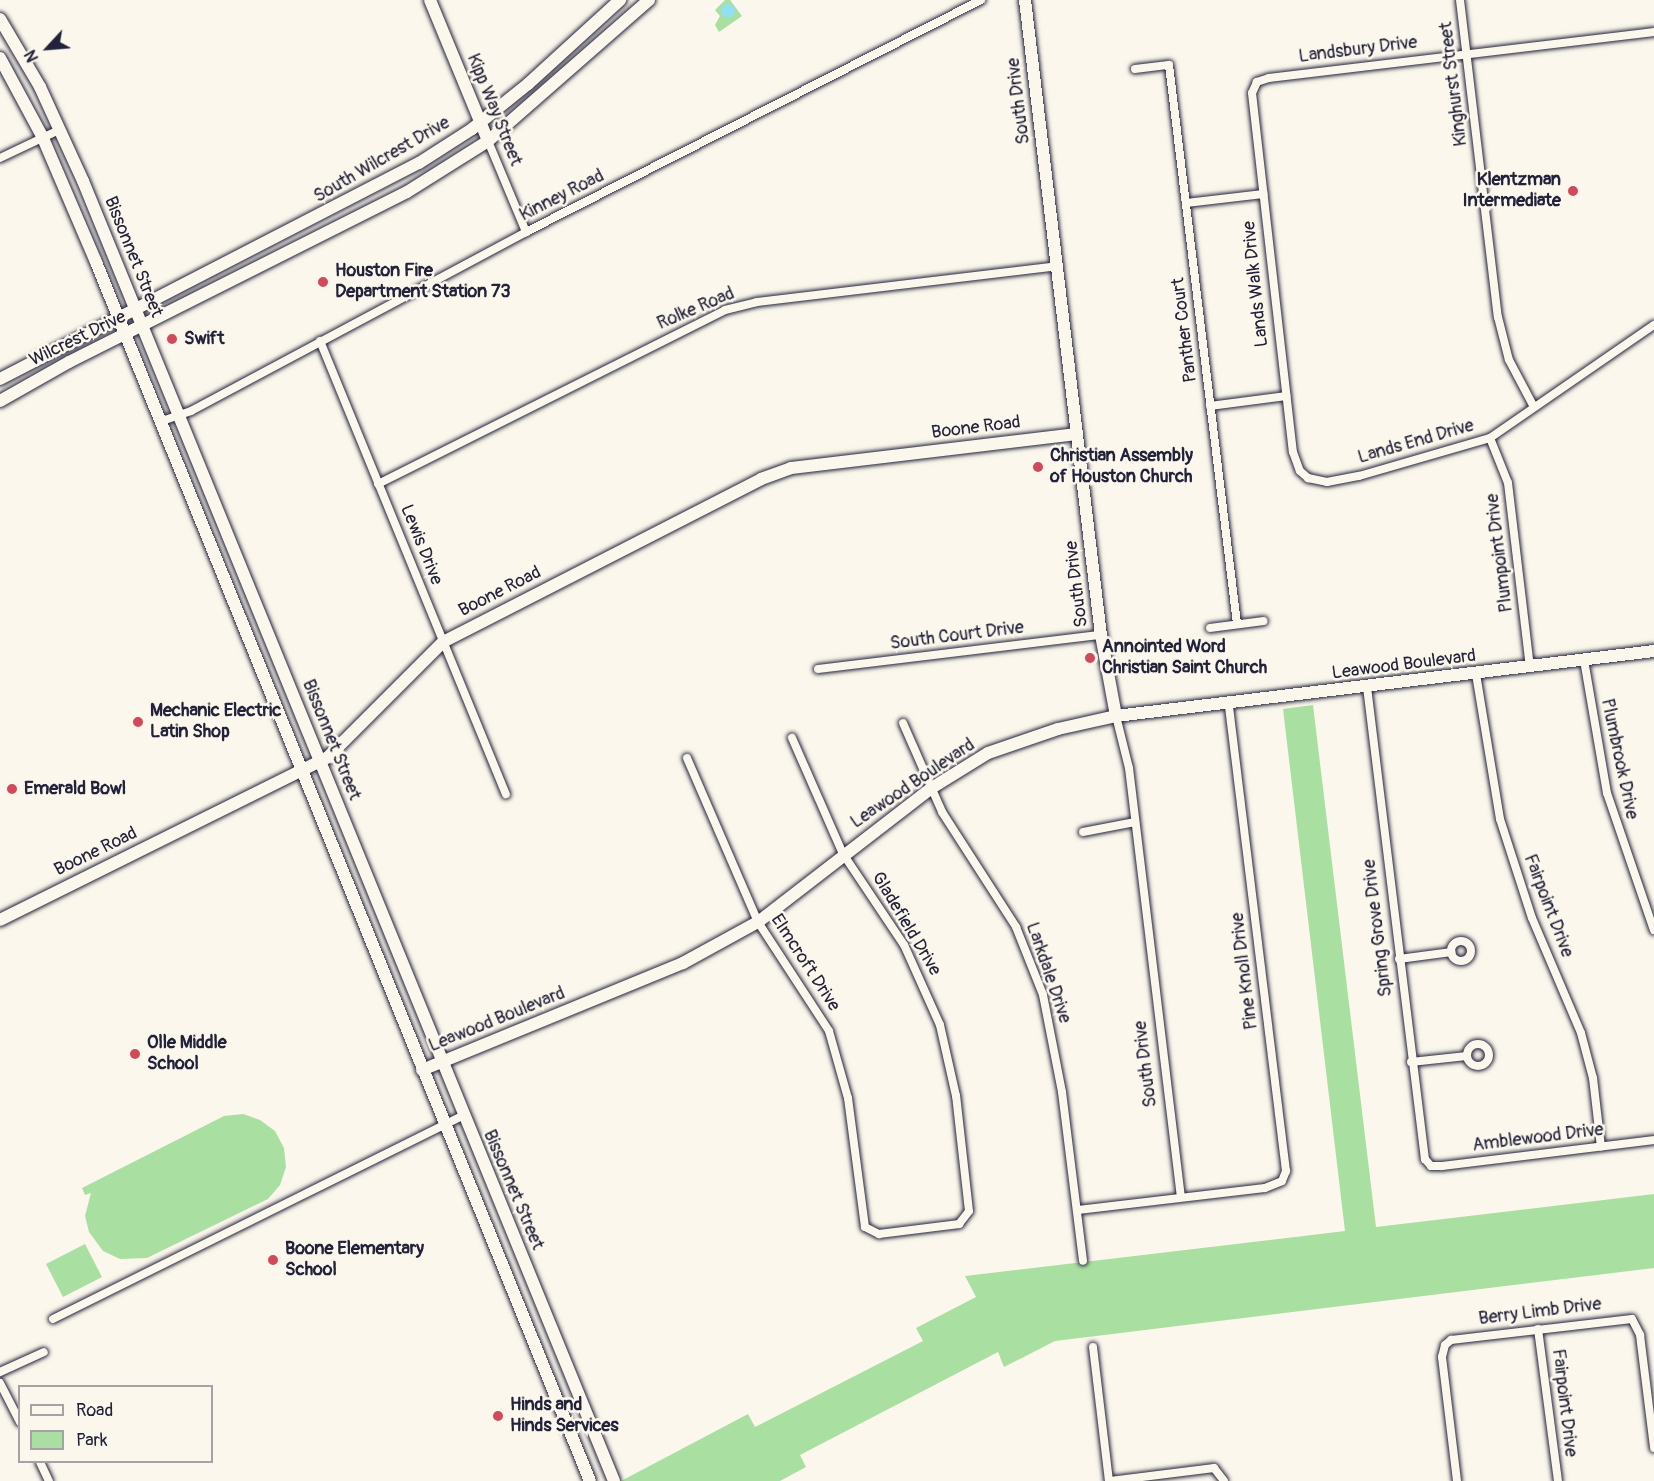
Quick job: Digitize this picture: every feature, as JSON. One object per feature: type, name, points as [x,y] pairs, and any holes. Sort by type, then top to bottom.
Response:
[{"type":"main road","name":"Kipp Way Street","points":[[430,0],[488,141]]},
{"type":"main road","name":"South Wilcrest Drive","points":[[135,312],[408,169],[480,122],[620,0]]},
{"type":"main road","points":[[488,141],[649,0]]},
{"type":"main road","name":"South Drive","points":[[1025,0],[1075,434],[1101,635],[1116,716]]},
{"type":"main road","name":"Bissonnet Street","points":[[0,19],[59,130],[179,416],[440,1063],[614,1481]]},
{"type":"main road","name":"Bissonnet Street","points":[[0,58],[42,136],[590,1481]]},
{"type":"main road","name":"South Wilcrest Drive","points":[[142,328],[303,247],[450,165],[488,141]]},
{"type":"main road","points":[[291,230],[303,247]]},
{"type":"main road","name":"Wilcrest Drive","points":[[0,381],[135,312]]},
{"type":"main road","name":"Wilcrest Drive","points":[[5,398],[142,328]]},
{"type":"main road","points":[[0,381],[5,398]]},
{"type":"main road","name":"Boone Road","points":[[0,920],[320,761],[383,705],[443,642],[761,479],[791,468],[1075,434]]},
{"type":"main road","points":[[192,505],[212,497]]},
{"type":"main road","name":"Leawood Boulevard","points":[[422,1071],[683,963],[758,922],[930,789],[988,753],[1058,729],[1116,716],[1530,668],[1654,651]]},
{"type":"main road","points":[[501,1263],[520,1254]]},
{"type":"street","name":"Kinney Road","points":[[159,422],[179,416],[526,232],[981,0]]},
{"type":"street","name":"Kinghurst Street","points":[[1461,0],[1498,317],[1509,360],[1534,408]]},
{"type":"street","name":"Landsbury Drive","points":[[1252,93],[1257,82],[1269,78],[1654,32]]},
{"type":"street","name":"Panther Court","points":[[1135,69],[1169,65],[1237,624]]},
{"type":"street","name":"Lands Walk Drive","points":[[1252,93],[1293,452],[1300,471]]},
{"type":"street","points":[[0,158],[42,136],[59,130]]},
{"type":"street","name":"Kipp Way Street","points":[[488,141],[526,232]]},
{"type":"street","points":[[1186,203],[1263,194]]},
{"type":"street","name":"Rolke Road","points":[[378,484],[725,310],[757,302],[1057,266]]},
{"type":"street","name":"Lands End Drive","points":[[1300,471],[1308,477],[1327,482],[1490,438],[1654,325]]},
{"type":"street","name":"Lewis Drive","points":[[320,341],[506,794]]},
{"type":"street","points":[[1210,406],[1286,396]]},
{"type":"street","name":"Plumpoint Drive","points":[[1490,438],[1508,483],[1530,668]]},
{"type":"street","points":[[1210,628],[1264,621]]},
{"type":"street","name":"South Court Drive","points":[[818,669],[1101,635]]},
{"type":"street","name":"Plumbrook Drive","points":[[1584,660],[1607,793],[1654,930]]},
{"type":"street","name":"Fairpoint Drive","points":[[1476,674],[1500,819],[1533,918],[1581,1033],[1593,1078],[1601,1147]]},
{"type":"street","name":"Spring Grove Drive","points":[[1367,687],[1422,1150],[1428,1162]]},
{"type":"street","name":"Pine Knoll Drive","points":[[1180,1197],[1275,1186],[1286,1171],[1229,704]]},
{"type":"street","name":"South Drive","points":[[1116,716],[1129,768],[1180,1197]]},
{"type":"street","name":"Larkdale Drive","points":[[903,723],[930,789],[1016,927],[1043,996],[1053,1036],[1083,1261]]},
{"type":"street","name":"Gladefield Drive","points":[[792,738],[843,854],[904,945],[928,994],[949,1059],[969,1211],[959,1224],[879,1234],[865,1227],[860,1195]]},
{"type":"street","name":"Elmcroft Drive","points":[[687,758],[758,922],[829,1031],[848,1098],[860,1195]]},
{"type":"street","points":[[1083,832],[1135,822]]},
{"type":"street","points":[[1399,959],[1452,952]]},
{"type":"street","points":[[1411,1062],[1467,1056]]},
{"type":"street","points":[[53,1319],[462,1116]]},
{"type":"street","name":"Amblewood Drive","points":[[1428,1162],[1442,1166],[1654,1140]]},
{"type":"street","points":[[1078,1210],[1180,1197]]},
{"type":"street","name":"Berry Limb Drive","points":[[1458,1481],[1442,1357],[1445,1345],[1451,1340],[1632,1319],[1640,1335],[1654,1448]]},
{"type":"street","name":"Fairpoint Drive","points":[[1538,1329],[1558,1481]]},
{"type":"street","points":[[1092,1347],[1110,1481],[1214,1468],[1224,1481]]},
{"type":"street","points":[[0,1372],[44,1352]]},
{"type":"street","points":[[0,1383],[18,1418]]},
{"type":"street","points":[[41,1463],[49,1481]]},
{"type":"green space","points":[[725,0],[730,0],[742,16],[719,32],[715,25],[720,16],[715,10]]},
{"type":"green space","points":[[1313,705],[1376,1227],[1654,1194],[1654,1268],[1055,1341],[1004,1367],[998,1352],[800,1455],[806,1467],[780,1481],[621,1481],[748,1414],[755,1427],[923,1341],[916,1328],[976,1297],[965,1276],[1345,1231],[1283,709]]},
{"type":"green space","points":[[243,1114],[260,1120],[275,1131],[284,1148],[286,1167],[280,1185],[268,1199],[147,1258],[120,1259],[103,1251],[89,1232],[85,1216],[91,1193],[85,1195],[82,1188],[224,1116]]},
{"type":"green space","points":[[85,1244],[102,1277],[63,1297],[46,1264]]},
{"type":"water","points":[[728,4],[733,6],[735,11],[733,16],[728,18],[723,16],[721,11],[723,6]]},
{"type":"place","name":"Klentzman Intermediate","points":[[1573,191]]},
{"type":"place","name":"Houston Fire Department Station 73","points":[[323,282]]},
{"type":"place","name":"Swift","points":[[172,339]]},
{"type":"place","name":"Christian Assembly of Houston Church","points":[[1038,467]]},
{"type":"place","name":"Annointed Word Christian Saint Church","points":[[1090,658]]},
{"type":"place","name":"Mechanic Electric Latin Shop","points":[[138,722]]},
{"type":"place","name":"Emerald Bowl","points":[[12,789]]},
{"type":"place","name":"Olle Middle School","points":[[135,1054]]},
{"type":"place","name":"Boone Elementary School","points":[[273,1260]]},
{"type":"place","name":"Hinds and Hinds Services","points":[[498,1416]]}]
